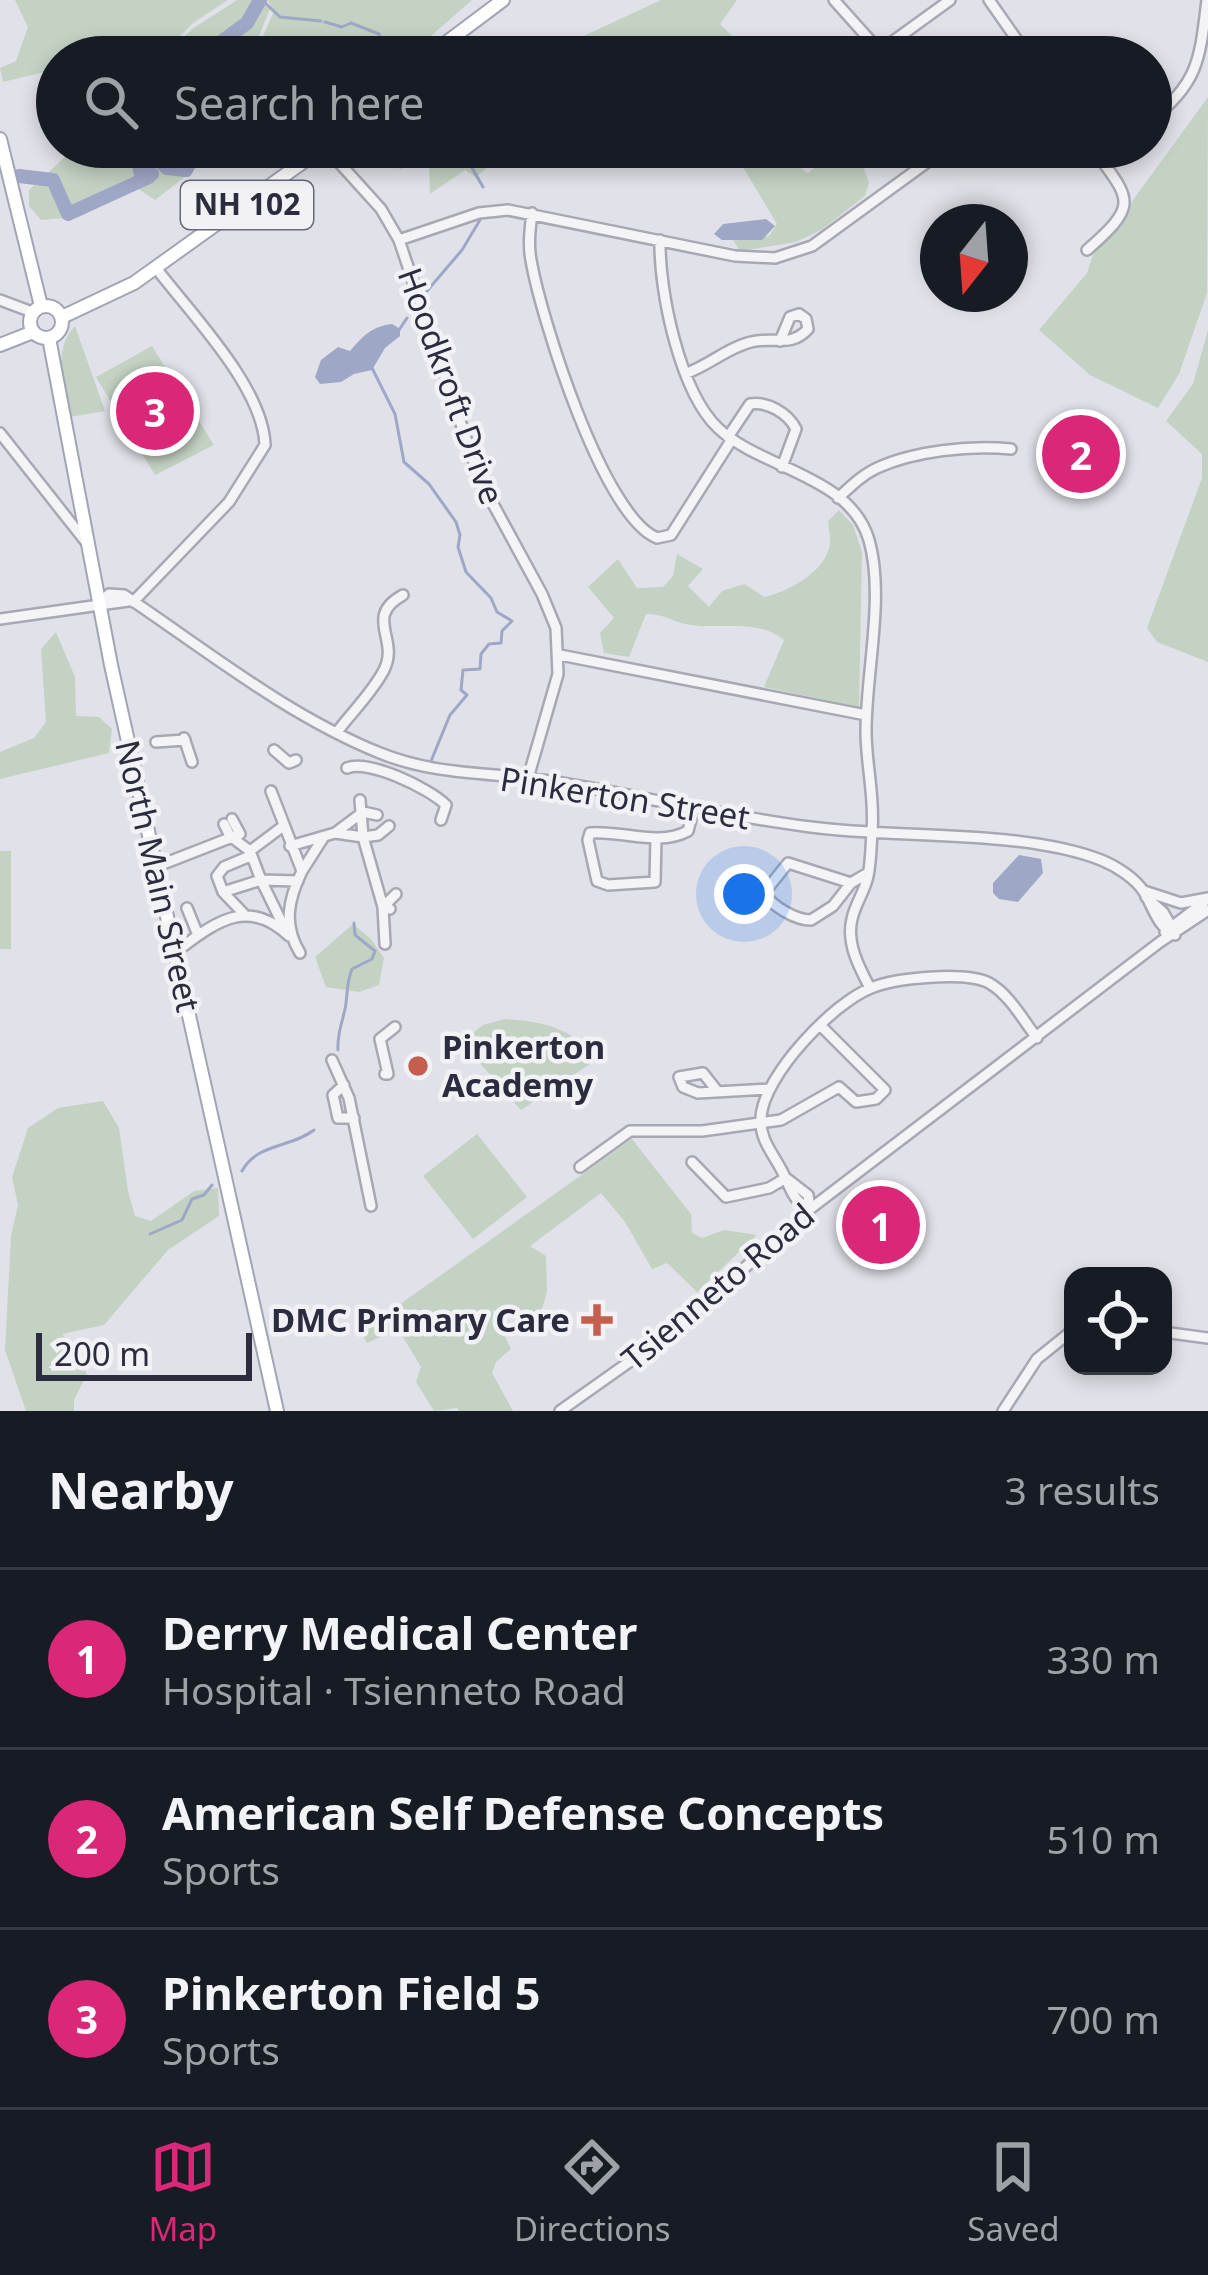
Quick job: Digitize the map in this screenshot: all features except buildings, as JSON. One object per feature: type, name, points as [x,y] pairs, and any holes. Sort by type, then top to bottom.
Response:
[{"type":"main road","points":[[455,36],[503,0]]},
{"type":"main road","points":[[0,140],[37,309],[29,322],[33,332]]},
{"type":"main road","name":"NH 102","points":[[62,317],[99,302],[156,268],[295,168]]},
{"type":"main road","points":[[0,345],[33,332],[49,338],[61,329],[62,317],[52,307],[37,309]]},
{"type":"main road","name":"North Main Street","points":[[49,338],[99,603],[278,1411]]},
{"type":"street","points":[[834,0],[867,36]]},
{"type":"street","points":[[905,36],[950,0]]},
{"type":"street","points":[[989,0],[1014,36]]},
{"type":"street","points":[[1172,102],[1192,79],[1207,0]]},
{"type":"street","name":"Hoodkroft Drive","points":[[343,168],[381,209],[399,240],[479,480],[548,606],[560,655],[528,778]]},
{"type":"street","points":[[399,240],[490,211],[532,213],[747,258],[797,253],[918,168]]},
{"type":"street","points":[[1087,250],[1117,223],[1124,206],[1123,189],[1107,168]]},
{"type":"street","points":[[532,213],[531,262],[578,418],[642,530],[657,538],[671,535],[750,404],[789,417],[796,429],[782,466]]},
{"type":"street","points":[[660,240],[662,292],[699,404],[730,438],[838,498],[864,529],[873,559],[866,715],[874,794],[872,832],[868,874],[850,927],[855,956],[869,988]]},
{"type":"street","points":[[0,619],[99,603],[117,593],[134,602],[237,493],[265,446],[261,422],[246,388],[156,268]]},
{"type":"street","points":[[0,300],[37,309]]},
{"type":"street","points":[[687,373],[748,342],[780,341]]},
{"type":"street","points":[[0,433],[88,544]]},
{"type":"street","points":[[838,498],[882,466],[964,450],[1011,448]]},
{"type":"street","points":[[337,732],[383,671],[388,655],[382,619],[385,608],[403,595]]},
{"type":"street","name":"Pinkerton Street","points":[[134,602],[218,660],[337,732],[391,758],[433,770],[528,778],[811,828],[1010,842],[1081,854],[1121,870],[1171,930]]},
{"type":"street","points":[[560,655],[866,715]]},
{"type":"street","points":[[156,742],[184,737],[192,762]]},
{"type":"street","points":[[274,750],[289,763],[296,760]]},
{"type":"street","points":[[347,768],[362,764],[431,792],[446,805],[441,820]]},
{"type":"street","points":[[271,791],[300,876]]},
{"type":"street","points":[[360,800],[363,837],[386,908],[385,944]]},
{"type":"street","points":[[656,838],[655,882],[608,885],[597,881],[590,833],[656,838],[686,833],[694,807]]},
{"type":"street","points":[[290,846],[323,838],[363,812],[377,815]]},
{"type":"street","points":[[228,821],[230,836],[250,854],[300,953]]},
{"type":"street","points":[[334,832],[363,837],[378,835],[389,826]]},
{"type":"street","points":[[244,914],[223,892],[218,873],[282,827]]},
{"type":"street","points":[[163,865],[230,836]]},
{"type":"street","points":[[289,936],[289,906],[323,838]]},
{"type":"street","points":[[851,883],[788,862],[766,885],[764,894],[795,916],[812,920],[826,913],[851,883],[868,874]]},
{"type":"street","points":[[223,892],[260,880],[300,876]]},
{"type":"street","points":[[1144,893],[1181,903],[1208,898]]},
{"type":"street","points":[[386,908],[396,894]]},
{"type":"street","name":"Tsienneto Road","points":[[560,1411],[691,1318],[810,1209],[1160,942],[1208,898]]},
{"type":"street","points":[[187,908],[198,935]]},
{"type":"street","name":"Tsienneto Road","points":[[1171,930],[1208,910]]},
{"type":"street","points":[[181,947],[244,914],[269,918],[289,936]]},
{"type":"street","points":[[810,1209],[808,1196],[786,1178],[769,1150],[761,1123],[770,1089],[784,1064],[821,1026],[869,988],[923,978],[984,981],[1006,999],[1037,1038]]},
{"type":"street","points":[[580,1167],[634,1130],[702,1131],[786,1119],[838,1087],[859,1102],[872,1101],[883,1093],[821,1026]]},
{"type":"street","points":[[395,1027],[380,1039],[386,1074],[402,1071]]},
{"type":"street","points":[[332,1060],[344,1085],[333,1095],[338,1118],[354,1118],[371,1207]]},
{"type":"street","points":[[718,1092],[770,1089]]},
{"type":"street","points":[[692,1162],[726,1197],[786,1178]]},
{"type":"street","points":[[1172,1333],[1208,1339]]},
{"type":"street","points":[[1003,1411],[1042,1352],[1064,1336]]},
{"type":"green space","points":[[15,0],[228,0],[180,36],[36,36],[36,74],[3,82],[0,68],[16,61],[28,27]]},
{"type":"green space","points":[[237,0],[259,0],[270,9],[259,36],[185,36]]},
{"type":"green space","points":[[267,0],[472,0],[431,36],[263,36],[274,11]]},
{"type":"green space","points":[[661,0],[737,0],[720,24],[732,36],[584,36]]},
{"type":"green space","points":[[1208,97],[1207,293],[1179,374],[1158,408],[1090,375],[1039,330],[1087,273],[1094,252],[1121,227],[1156,168],[1172,168],[1172,146]]},
{"type":"green space","points":[[53,168],[197,168],[155,200],[137,188],[79,217],[41,220],[29,206],[29,190]]},
{"type":"green space","points":[[429,168],[487,168],[476,177],[465,170],[430,194]]},
{"type":"green space","points":[[744,168],[800,168],[808,173],[814,168],[864,168],[869,183],[865,196],[821,230],[796,242],[740,251],[733,240],[769,236],[777,224]]},
{"type":"green space","points":[[75,326],[105,411],[70,417],[62,358]]},
{"type":"green space","points":[[1208,330],[1208,662],[1157,642],[1147,628],[1202,478],[1202,454],[1166,421],[1193,384]]},
{"type":"green space","points":[[152,346],[214,445],[155,475],[96,377]]},
{"type":"green space","points":[[839,510],[853,525],[862,552],[859,707],[764,687],[784,640],[763,629],[691,625],[646,614],[629,657],[604,653],[600,633],[614,618],[588,587],[618,559],[637,588],[663,587],[673,576],[677,554],[703,569],[688,586],[709,607],[722,591],[744,584],[765,597],[792,586],[818,567],[829,548],[828,521]]},
{"type":"green space","points":[[56,632],[75,677],[76,716],[99,717],[112,729],[109,753],[0,779],[0,752],[34,738],[46,722],[41,649]]},
{"type":"green space","points":[[0,851],[11,851],[11,949],[0,949]]},
{"type":"green space","points":[[353,924],[384,958],[379,985],[359,992],[326,987],[315,957]]},
{"type":"green space","points":[[505,1019],[557,1028],[599,1058],[521,1110],[461,1042],[483,1025]]},
{"type":"green space","points":[[103,1101],[119,1128],[135,1216],[151,1221],[194,1191],[218,1188],[219,1216],[168,1250],[104,1325],[62,1334],[77,1351],[87,1374],[74,1400],[74,1411],[26,1411],[5,1350],[11,1236],[18,1205],[12,1177],[28,1128],[58,1108]]},
{"type":"green space","points":[[477,1134],[527,1197],[473,1239],[423,1176]]},
{"type":"green space","points":[[632,1139],[691,1214],[692,1233],[702,1238],[724,1230],[757,1235],[697,1292],[667,1263],[652,1269],[625,1222],[601,1193],[530,1246],[546,1256],[547,1292],[541,1312],[528,1318],[492,1310],[511,1349],[496,1362],[492,1373],[513,1411],[434,1411],[416,1382],[421,1367],[398,1329],[367,1343],[361,1332]]},
{"type":"water","points":[[766,219],[775,226],[762,240],[722,240],[714,234],[723,224]]},
{"type":"water","points":[[392,324],[400,329],[400,336],[385,348],[372,370],[320,384],[315,377],[321,360],[338,347],[350,351],[368,333]]},
{"type":"water","points":[[1019,855],[1041,859],[1043,873],[1018,902],[999,899],[993,883]]},
{"type":"waterway","points":[[229,36],[247,23],[260,0]]},
{"type":"waterway","points":[[262,0],[280,17],[321,21]]},
{"type":"waterway","points":[[325,22],[342,27],[351,23],[379,36]]},
{"type":"waterway","points":[[140,168],[152,174]]},
{"type":"waterway","points":[[167,168],[187,168]]},
{"type":"waterway","points":[[472,168],[483,187]]},
{"type":"waterway","points":[[19,176],[53,180],[68,214],[149,177]]},
{"type":"waterway","points":[[427,291],[480,220]]},
{"type":"waterway","points":[[399,330],[407,318]]},
{"type":"waterway","points":[[372,368],[395,414],[404,462],[429,484],[456,522],[466,572],[491,598],[497,612],[512,621],[502,631],[501,643],[489,644],[481,654],[480,669],[463,670],[461,690],[467,695],[450,715],[431,761]]},
{"type":"waterway","points":[[338,1050],[352,969],[372,959],[375,951],[355,935],[354,923]]},
{"type":"waterway","points":[[242,1171],[256,1155],[314,1130]]},
{"type":"waterway","points":[[150,1234],[182,1220],[192,1199],[204,1195],[212,1185]]},
{"type":"place","name":"Pinkerton Field 5","points":[[155,411]]},
{"type":"place","name":"American Self Defense Concepts","points":[[1081,454]]},
{"type":"place","name":"Pinkerton Academy","points":[[418,1066]]},
{"type":"place","name":"Derry Medical Center","points":[[881,1225]]},
{"type":"place","name":"DMC Primary Care","points":[[597,1320]]}]
